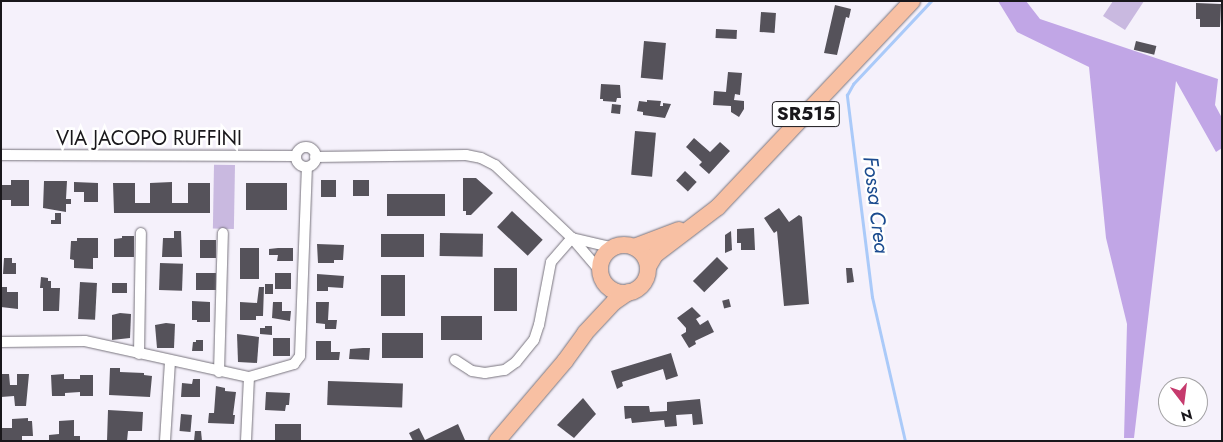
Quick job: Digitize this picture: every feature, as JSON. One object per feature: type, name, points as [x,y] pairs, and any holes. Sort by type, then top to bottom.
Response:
[{"type":"main road","name":"SR515","points":[[648,267],[655,255],[718,207],[912,1]]},
{"type":"main road","name":"SR515","points":[[634,247],[698,224]]},
{"type":"main road","points":[[497,441],[565,361],[585,333],[603,301],[603,258],[614,248],[620,246],[634,247],[644,255],[648,274],[641,286],[614,302],[585,333]]},
{"type":"main road","points":[[603,277],[615,291],[629,292]]},
{"type":"street","name":"VIA JACOPO RUFFINI","points":[[1,155],[296,156],[299,150],[306,147],[313,150],[316,157],[476,156],[495,166],[572,238],[603,277]]},
{"type":"street","points":[[296,156],[298,164],[307,167]]},
{"type":"street","points":[[307,167],[312,164],[316,157]]},
{"type":"street","points":[[1,342],[85,341],[219,372],[249,377],[294,364],[300,356],[307,167]]},
{"type":"street","points":[[139,354],[141,233]]},
{"type":"street","points":[[219,372],[223,233]]},
{"type":"street","name":"VIA JACOPO RUFFINI","points":[[572,238],[614,248]]},
{"type":"street","points":[[455,360],[472,371],[485,373],[505,370],[516,362],[528,349],[536,333],[552,262],[572,238]]},
{"type":"street","points":[[165,441],[170,361]]},
{"type":"street","points":[[246,441],[249,377]]},
{"type":"shaded area","points":[[998,1],[1026,1],[1040,19],[1218,79],[1215,105],[1222,118],[1222,148],[1216,152],[1176,81],[1134,438],[1124,438],[1127,324],[1106,238],[1089,67],[1017,32]]},
{"type":"shaded area","points":[[1113,1],[1144,1],[1125,30],[1103,16]]},
{"type":"shaded area","points":[[214,165],[235,165],[234,229],[213,229]]},
{"type":"building","points":[[1196,3],[1221,4],[1220,27],[1200,27],[1200,19],[1196,19]]},
{"type":"building","points":[[835,5],[851,9],[849,18],[846,17],[837,55],[824,53]]},
{"type":"building","points":[[761,12],[776,13],[775,33],[760,32]]},
{"type":"building","points":[[716,29],[737,30],[737,39],[716,38]]},
{"type":"building","points":[[644,41],[666,43],[663,80],[641,78]]},
{"type":"building","points":[[1136,41],[1156,46],[1154,55],[1134,50]]},
{"type":"building","points":[[728,72],[742,73],[740,95],[735,94],[734,100],[744,101],[744,109],[739,117],[731,112],[731,106],[713,105],[714,91],[726,92]]},
{"type":"building","points":[[601,84],[620,85],[621,98],[617,98],[616,102],[600,99]]},
{"type":"building","points":[[647,100],[661,101],[660,106],[663,106],[663,103],[671,104],[665,118],[643,115],[643,112],[637,111],[639,101],[647,102]]},
{"type":"building","points":[[612,104],[621,105],[620,114],[611,113]]},
{"type":"building","points":[[635,131],[656,133],[652,177],[631,175]]},
{"type":"building","points":[[694,138],[710,152],[720,142],[730,151],[709,174],[699,165],[702,162],[686,147]]},
{"type":"building","points":[[685,171],[697,182],[688,191],[676,181]]},
{"type":"building","points":[[463,178],[476,178],[493,193],[471,215],[466,215],[466,211],[463,211]]},
{"type":"building","points":[[11,180],[29,180],[29,206],[11,206],[11,200],[1,200],[1,185],[11,185]]},
{"type":"building","points":[[321,180],[336,180],[336,197],[321,197]]},
{"type":"building","points":[[353,180],[369,180],[369,196],[353,196]]},
{"type":"building","points":[[44,181],[67,181],[66,199],[71,199],[71,204],[66,204],[66,212],[43,208]]},
{"type":"building","points":[[74,182],[98,183],[98,202],[84,202],[84,192],[74,192]]},
{"type":"building","points":[[172,182],[172,203],[188,203],[188,183],[210,183],[210,213],[114,213],[113,183],[135,183],[135,203],[150,203],[150,183]]},
{"type":"building","points":[[246,183],[287,183],[287,210],[246,210]]},
{"type":"building","points":[[387,194],[445,194],[445,216],[387,216]]},
{"type":"building","points":[[779,208],[789,222],[799,215],[802,217],[809,304],[784,306],[777,231],[774,233],[764,218]]},
{"type":"building","points":[[512,211],[543,240],[528,256],[497,227]]},
{"type":"building","points":[[55,213],[61,213],[61,224],[51,224],[51,220],[55,220]]},
{"type":"building","points":[[754,228],[755,250],[741,250],[741,243],[737,243],[737,229]]},
{"type":"building","points":[[174,231],[181,231],[182,257],[162,257],[163,238],[174,238]]},
{"type":"building","points":[[731,231],[732,250],[725,253],[725,235]]},
{"type":"building","points":[[440,233],[483,234],[483,257],[440,256]]},
{"type":"building","points":[[381,234],[424,234],[424,257],[381,257]]},
{"type":"building","points":[[122,236],[134,236],[134,257],[114,257],[114,239],[122,238]]},
{"type":"building","points":[[77,238],[98,238],[98,258],[93,258],[93,269],[74,268],[74,260],[70,259],[71,241],[77,241]]},
{"type":"building","points":[[200,240],[216,240],[216,258],[200,258]]},
{"type":"building","points":[[317,244],[344,245],[343,260],[334,260],[334,263],[318,263]]},
{"type":"building","points":[[240,248],[259,248],[259,279],[240,279]]},
{"type":"building","points":[[293,248],[293,261],[277,261],[278,255],[269,255],[269,249]]},
{"type":"building","points":[[717,257],[728,268],[704,292],[693,281]]},
{"type":"building","points":[[4,258],[12,258],[12,263],[16,263],[16,274],[3,274]]},
{"type":"building","points":[[160,263],[183,264],[182,291],[159,290]]},
{"type":"building","points":[[494,268],[517,268],[517,311],[494,311]]},
{"type":"building","points":[[846,268],[852,268],[854,282],[847,283]]},
{"type":"building","points":[[196,273],[216,273],[216,290],[196,290]]},
{"type":"building","points":[[275,273],[291,273],[291,289],[275,289]]},
{"type":"building","points":[[317,274],[344,276],[343,288],[328,287],[328,291],[317,291]]},
{"type":"building","points":[[381,275],[405,275],[405,316],[381,316]]},
{"type":"building","points":[[41,277],[48,278],[48,281],[51,281],[51,288],[60,288],[59,311],[43,311],[43,288],[40,288]]},
{"type":"building","points":[[80,282],[97,283],[95,320],[78,319]]},
{"type":"building","points":[[112,283],[127,283],[127,293],[112,293]]},
{"type":"building","points":[[265,284],[273,284],[273,294],[265,294]]},
{"type":"building","points":[[1,287],[7,287],[7,292],[18,292],[18,309],[1,307]]},
{"type":"building","points":[[259,287],[264,287],[263,316],[256,316],[256,320],[240,320],[240,302],[257,303]]},
{"type":"building","points":[[729,299],[731,307],[724,308],[722,301]]},
{"type":"building","points":[[192,301],[210,302],[210,322],[192,320]]},
{"type":"building","points":[[273,302],[282,302],[282,311],[291,311],[290,321],[272,318]]},
{"type":"building","points":[[316,302],[329,302],[328,320],[337,320],[336,329],[325,329],[325,324],[316,323]]},
{"type":"building","points":[[692,307],[701,316],[696,319],[700,325],[708,320],[714,332],[695,341],[696,344],[689,348],[681,335],[686,332],[686,328],[677,318]]},
{"type":"building","points":[[120,313],[131,314],[130,338],[112,340],[112,315]]},
{"type":"building","points":[[441,316],[482,316],[482,340],[441,340]]},
{"type":"building","points":[[175,324],[174,348],[157,348],[155,325]]},
{"type":"building","points":[[265,326],[272,326],[272,335],[260,334],[260,328],[265,328]]},
{"type":"building","points":[[382,333],[423,333],[423,358],[382,358]]},
{"type":"building","points":[[237,334],[259,337],[257,363],[238,362]]},
{"type":"building","points":[[273,338],[290,338],[290,356],[273,356]]},
{"type":"building","points":[[196,340],[203,340],[203,351],[192,351],[193,342],[196,342]]},
{"type":"building","points":[[316,341],[331,341],[331,352],[340,352],[339,360],[316,360]]},
{"type":"building","points":[[370,348],[369,360],[349,359],[350,349]]},
{"type":"building","points":[[671,353],[678,376],[666,380],[663,369],[622,382],[623,386],[617,389],[611,371]]},
{"type":"building","points":[[110,368],[120,368],[120,372],[144,373],[144,375],[152,376],[150,397],[109,395]]},
{"type":"building","points":[[1,374],[9,374],[10,385],[17,385],[17,374],[29,374],[26,406],[15,406],[14,396],[1,397]]},
{"type":"building","points":[[64,374],[64,379],[80,379],[80,375],[93,375],[93,396],[80,396],[80,392],[65,393],[65,396],[52,396],[51,375]]},
{"type":"building","points":[[193,379],[200,379],[200,397],[181,397],[182,383],[192,384]]},
{"type":"building","points":[[328,381],[403,384],[402,408],[327,405]]},
{"type":"building","points":[[216,386],[225,388],[225,391],[236,392],[233,415],[235,415],[234,424],[208,423],[209,413],[214,413]]},
{"type":"building","points":[[266,392],[290,393],[289,405],[286,405],[285,411],[265,410]]},
{"type":"building","points":[[583,398],[596,414],[574,438],[557,425]]},
{"type":"building","points":[[700,399],[703,424],[693,425],[692,414],[676,415],[677,426],[665,427],[664,420],[632,423],[631,418],[625,419],[624,406],[649,406],[650,412],[667,411],[667,402]]},
{"type":"building","points":[[108,410],[143,412],[142,431],[128,431],[127,441],[107,441]]},
{"type":"building","points":[[181,414],[192,415],[190,432],[180,431]]},
{"type":"building","points":[[28,418],[28,421],[32,421],[33,436],[22,436],[22,441],[1,441],[1,428],[12,428],[12,419]]},
{"type":"building","points":[[74,420],[74,436],[80,436],[80,441],[49,441],[49,435],[59,434],[59,421]]},
{"type":"building","points":[[275,424],[301,424],[301,441],[275,441]]},
{"type":"building","points":[[458,424],[465,440],[463,441],[413,441],[409,433],[419,428],[425,440]]},
{"type":"building","points":[[195,431],[201,431],[202,441],[194,441]]},
{"type":"waterway","name":"Fossa Crea","points":[[905,441],[872,297],[847,95],[853,84],[931,1]]}]
